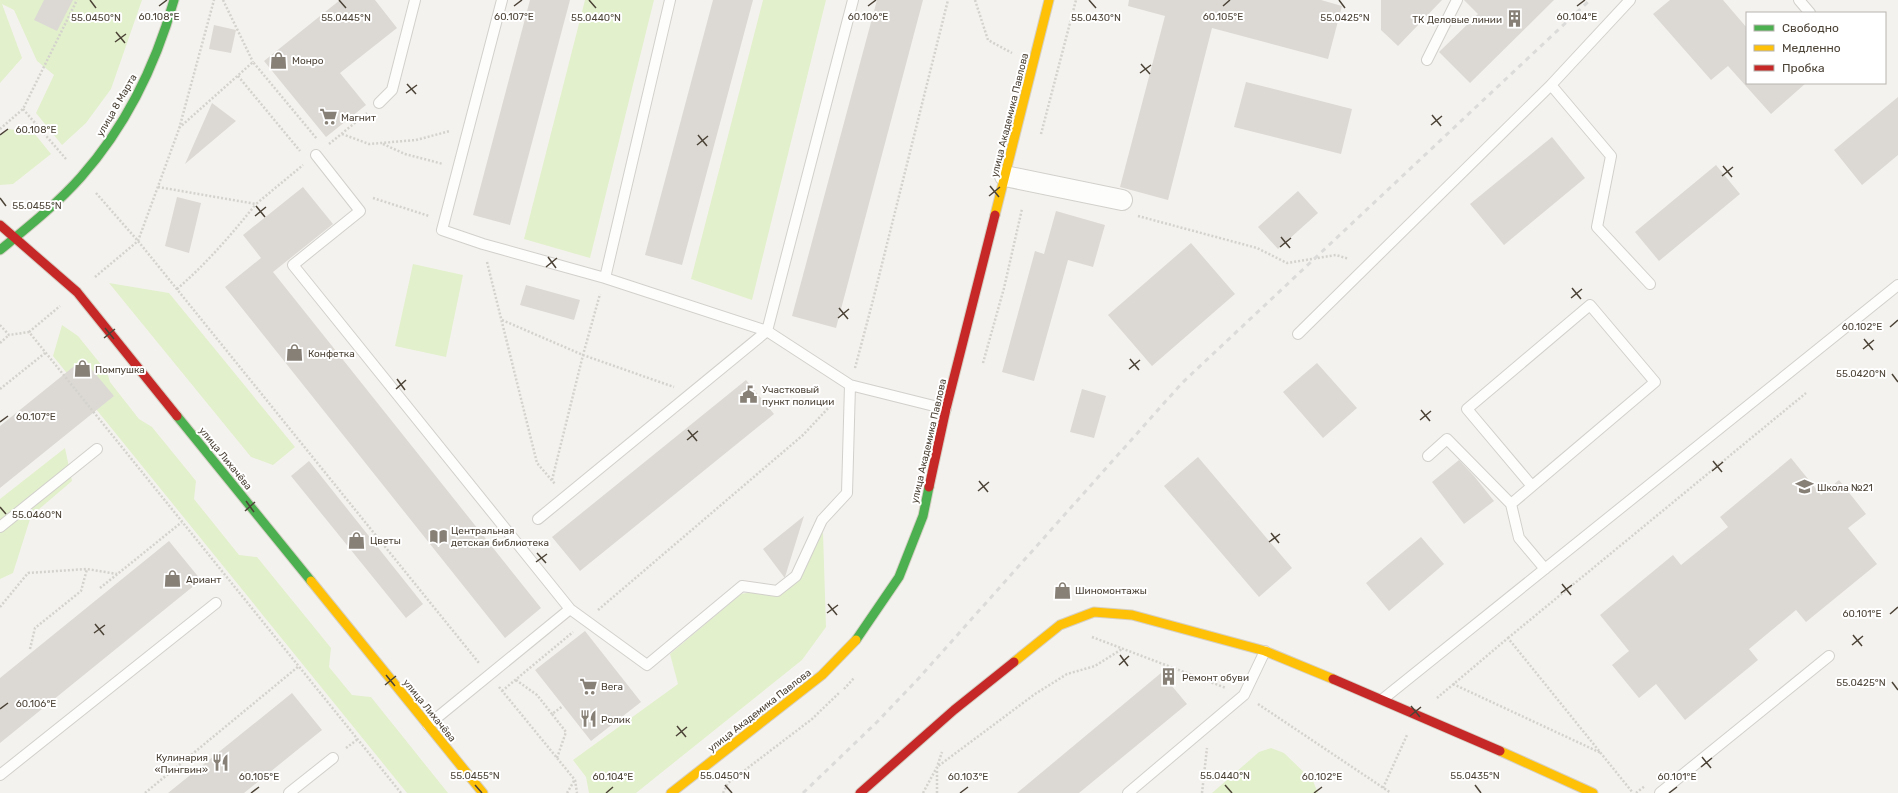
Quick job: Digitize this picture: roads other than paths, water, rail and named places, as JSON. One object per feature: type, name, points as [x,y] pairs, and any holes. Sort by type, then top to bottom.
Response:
[{"type":"main road","name":"улица 8 Марта","points":[[0,250],[82,177],[113,136],[139,91],[156,53],[174,0]]},
{"type":"main road","name":"улица Академика Павлова","points":[[671,793],[822,675],[861,635],[899,577],[923,516],[946,409],[1049,0]]},
{"type":"main road","name":"улица Лихачёва","points":[[0,225],[77,292],[483,793]]},
{"type":"main road","points":[[860,793],[954,710],[1060,625],[1094,612],[1132,615],[1265,651],[1384,699],[1593,793]]},
{"type":"street","points":[[1005,176],[1122,200]]},
{"type":"lane","points":[[379,103],[392,90],[415,0]]},
{"type":"lane","points":[[502,0],[442,230],[483,244],[605,278],[767,331],[850,385],[946,409]]},
{"type":"lane","points":[[605,278],[670,0]]},
{"type":"lane","points":[[538,519],[767,331],[853,0]]},
{"type":"lane","points":[[1427,60],[1457,0]]},
{"type":"lane","points":[[1298,334],[1551,85],[1630,0]]},
{"type":"lane","points":[[1799,0],[1809,12]]},
{"type":"lane","points":[[1551,85],[1611,156],[1597,227],[1650,284]]},
{"type":"lane","points":[[316,154],[360,211],[292,266],[570,609],[647,665],[742,586],[777,591],[796,576],[822,520],[847,493],[850,385]]},
{"type":"lane","points":[[1384,699],[1898,285]]},
{"type":"lane","points":[[1511,504],[1655,382],[1590,305],[1467,410],[1532,486]]},
{"type":"lane","points":[[1428,456],[1447,439],[1511,504],[1519,538],[1545,569]]},
{"type":"lane","points":[[0,527],[97,449]]},
{"type":"lane","points":[[0,775],[216,602]]},
{"type":"lane","points":[[428,725],[570,609]]},
{"type":"lane","points":[[1128,793],[1244,695],[1265,651]]},
{"type":"lane","points":[[1660,793],[1829,656]]},
{"type":"lane","points":[[289,793],[333,758]]},
{"type":"lane","points":[[871,784],[878,793]]},
{"type":"railway","points":[[803,793],[877,722],[919,678],[1182,383],[1590,0]]},
{"type":"place","name":"ТК Деловые линии","points":[[1515,19]]},
{"type":"place","name":"Монро","points":[[279,60]]},
{"type":"place","name":"Магнит","points":[[328,117]]},
{"type":"place","name":"Конфетка","points":[[295,353]]},
{"type":"place","name":"Помпушка","points":[[82,369]]},
{"type":"place","name":"Участковый пункт полиции","points":[[749,395]]},
{"type":"place","name":"Школа №21","points":[[1804,487]]},
{"type":"place","name":"Центральная детская библиотека","points":[[438,536]]},
{"type":"place","name":"Цветы","points":[[357,540]]},
{"type":"place","name":"Ариант","points":[[173,579]]},
{"type":"place","name":"Шиномонтажы","points":[[1062,590]]},
{"type":"place","name":"Ремонт обуви","points":[[1169,677]]},
{"type":"place","name":"Вега","points":[[588,686]]},
{"type":"place","name":"Ролик","points":[[588,719]]},
{"type":"place","name":"Кулинария «Пингвин»","points":[[221,763]]}]
